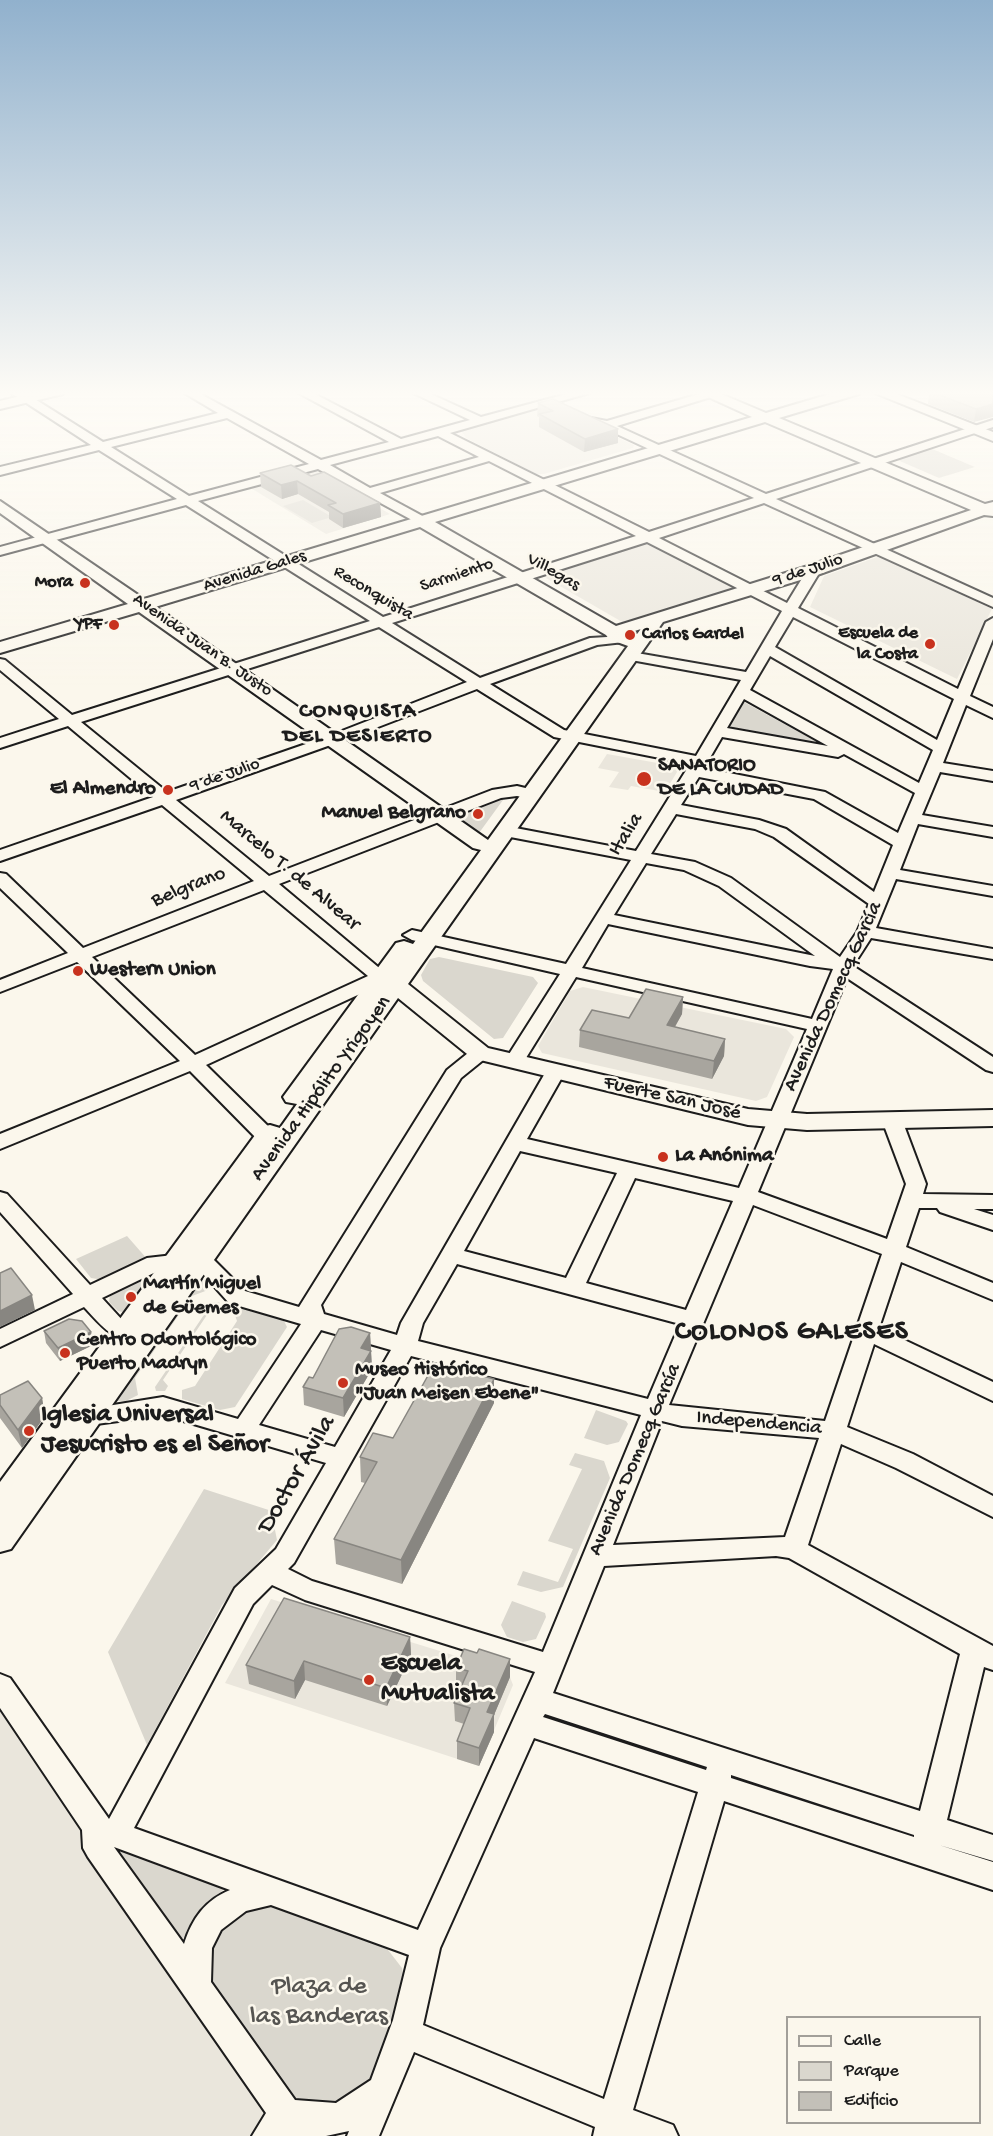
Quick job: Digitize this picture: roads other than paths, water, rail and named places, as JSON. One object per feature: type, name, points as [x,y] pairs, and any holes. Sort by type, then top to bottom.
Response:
[{"type":"main road","name":"Avenida Gales","points":[[0,648],[528,491]]},
{"type":"main road","points":[[942,491],[990,510]]},
{"type":"main road","name":"Avenida Juan B. Justo","points":[[0,506],[334,738],[438,815],[493,840]]},
{"type":"main road","name":"9 de Julio","points":[[629,639],[656,620],[814,570],[990,510]]},
{"type":"main road","name":"Villegas","points":[[423,522],[629,639]]},
{"type":"main road","name":"Avenida Hipólito Yrigoyen","points":[[0,1540],[80,1413],[420,937],[493,840],[566,736],[629,639]]},
{"type":"main road","name":"Avenida Hipólito Yrigoyen","points":[[493,840],[524,793]]},
{"type":"main road","name":"Fuerte San José","points":[[388,982],[480,1053],[748,1117],[778,1121],[993,1118]]},
{"type":"main road","name":"Avenida Hipólito Yrigoyen","points":[[0,1505],[80,1413]]},
{"type":"street","name":"Reconquista","points":[[171,491],[284,563],[566,736]]},
{"type":"street","points":[[0,551],[225,491]]},
{"type":"street","points":[[369,492],[374,491]]},
{"type":"street","points":[[559,491],[993,713]]},
{"type":"street","points":[[752,491],[993,603]]},
{"type":"street","name":"Sarmiento","points":[[0,743],[651,536],[786,491]]},
{"type":"street","name":"Villegas","points":[[369,492],[423,522]]},
{"type":"street","name":"Italia","points":[[514,1062],[604,918],[639,856],[697,766],[814,570]]},
{"type":"street","name":"Avenida Domecq García","points":[[363,2136],[406,2033],[421,1982],[425,1947],[532,1712],[549,1665],[597,1556],[744,1197],[818,1026],[839,964],[866,932],[891,873],[901,842],[963,698],[987,656],[993,622]]},
{"type":"street","points":[[629,639],[745,684],[852,755],[924,792]]},
{"type":"street","name":"9 de Julio","points":[[0,856],[334,738],[595,641],[629,639]]},
{"type":"street","points":[[766,648],[942,749]]},
{"type":"street","name":"Marcelo T. de Alvear","points":[[0,663],[388,982]]},
{"type":"street","points":[[716,731],[852,755]]},
{"type":"street","points":[[566,736],[819,795],[901,842]]},
{"type":"street","points":[[934,766],[993,776]]},
{"type":"street","name":"Belgrano","points":[[0,986],[438,815],[498,793],[524,793]]},
{"type":"street","points":[[670,808],[759,825],[780,832],[878,903]]},
{"type":"street","points":[[912,818],[993,832]]},
{"type":"street","points":[[493,840],[639,856],[689,866],[717,877],[839,964],[991,1058]]},
{"type":"street","points":[[891,873],[993,891]]},
{"type":"street","points":[[0,878],[275,1139]]},
{"type":"street","points":[[604,918],[810,961],[839,964]]},
{"type":"street","points":[[866,932],[993,954]]},
{"type":"street","points":[[420,937],[818,1026]]},
{"type":"street","points":[[0,1142],[388,982]]},
{"type":"street","points":[[243,1431],[315,1321],[310,1305],[454,1074],[480,1053]]},
{"type":"street","name":"Doctor Ávila","points":[[106,1831],[244,1596],[267,1571],[285,1556],[405,1346],[412,1323],[555,1072]]},
{"type":"street","points":[[794,1549],[916,1184],[892,1120]]},
{"type":"street","points":[[516,1143],[628,1171],[765,1201],[893,1250],[993,1292]]},
{"type":"street","points":[[573,1286],[628,1171]]},
{"type":"street","points":[[0,1200],[116,1328],[136,1335]]},
{"type":"street","points":[[910,1202],[993,1202]]},
{"type":"street","points":[[933,1202],[993,1223]]},
{"type":"street","points":[[452,1255],[694,1320]]},
{"type":"street","points":[[0,1339],[84,1295],[155,1263],[188,1260]]},
{"type":"street","name":"Independencia","points":[[188,1260],[212,1269],[225,1289],[237,1297],[405,1346],[682,1418],[813,1427],[834,1431],[861,1441],[993,1507]]},
{"type":"street","points":[[868,1332],[993,1392]]},
{"type":"street","points":[[80,1413],[163,1406],[340,1458]]},
{"type":"street","points":[[597,1556],[776,1546],[794,1549],[984,1654],[927,1840]]},
{"type":"street","points":[[267,1571],[305,1589],[549,1665]]},
{"type":"street","points":[[0,1686],[106,1831],[425,1947]]},
{"type":"street","points":[[532,1712],[927,1840],[993,1876]]},
{"type":"street","points":[[612,2128],[718,1773]]},
{"type":"street","points":[[106,1831],[98,1848],[196,1986],[283,2129],[343,2117],[363,2106],[384,2089]]},
{"type":"street","points":[[927,1840],[993,1848]]},
{"type":"street","points":[[196,1986],[195,1953],[198,1939],[206,1925],[219,1912],[235,1902],[252,1894],[272,1891]]},
{"type":"street","points":[[406,2033],[612,2128],[662,2136]]},
{"type":"place","name":"Mora","points":[[85,583]]},
{"type":"place","name":"YPF","points":[[114,625]]},
{"type":"place","name":"Carlos Gardel","points":[[630,635]]},
{"type":"place","name":"Escuela de la Costa","points":[[930,644]]},
{"type":"place","name":"SANATORIO DE LA CIUDAD","points":[[644,779]]},
{"type":"place","name":"El Almendro","points":[[168,790]]},
{"type":"place","name":"Manuel Belgrano","points":[[478,814]]},
{"type":"place","name":"Western Union","points":[[78,971]]},
{"type":"place","name":"La Anónima","points":[[663,1157]]},
{"type":"place","name":"Martín Miguel de Güemes","points":[[131,1297]]},
{"type":"place","name":"Centro Odontológico Puerto Madryn","points":[[65,1353]]},
{"type":"place","name":"Museo Histórico \"Juan Meisen Ebene\"","points":[[343,1383]]},
{"type":"place","name":"Iglesia Universal Jesucristo es el Señor","points":[[29,1431]]},
{"type":"place","name":"Escuela Mutualista","points":[[369,1680]]},
{"type":"district","name":"CONQUISTA DEL DESIERTO","points":[[358,726]]},
{"type":"district","name":"COLONOS GALESES","points":[[792,1334]]},
{"type":"park label","name":"Plaza de las Banderas","points":[[319,2002]]}]
